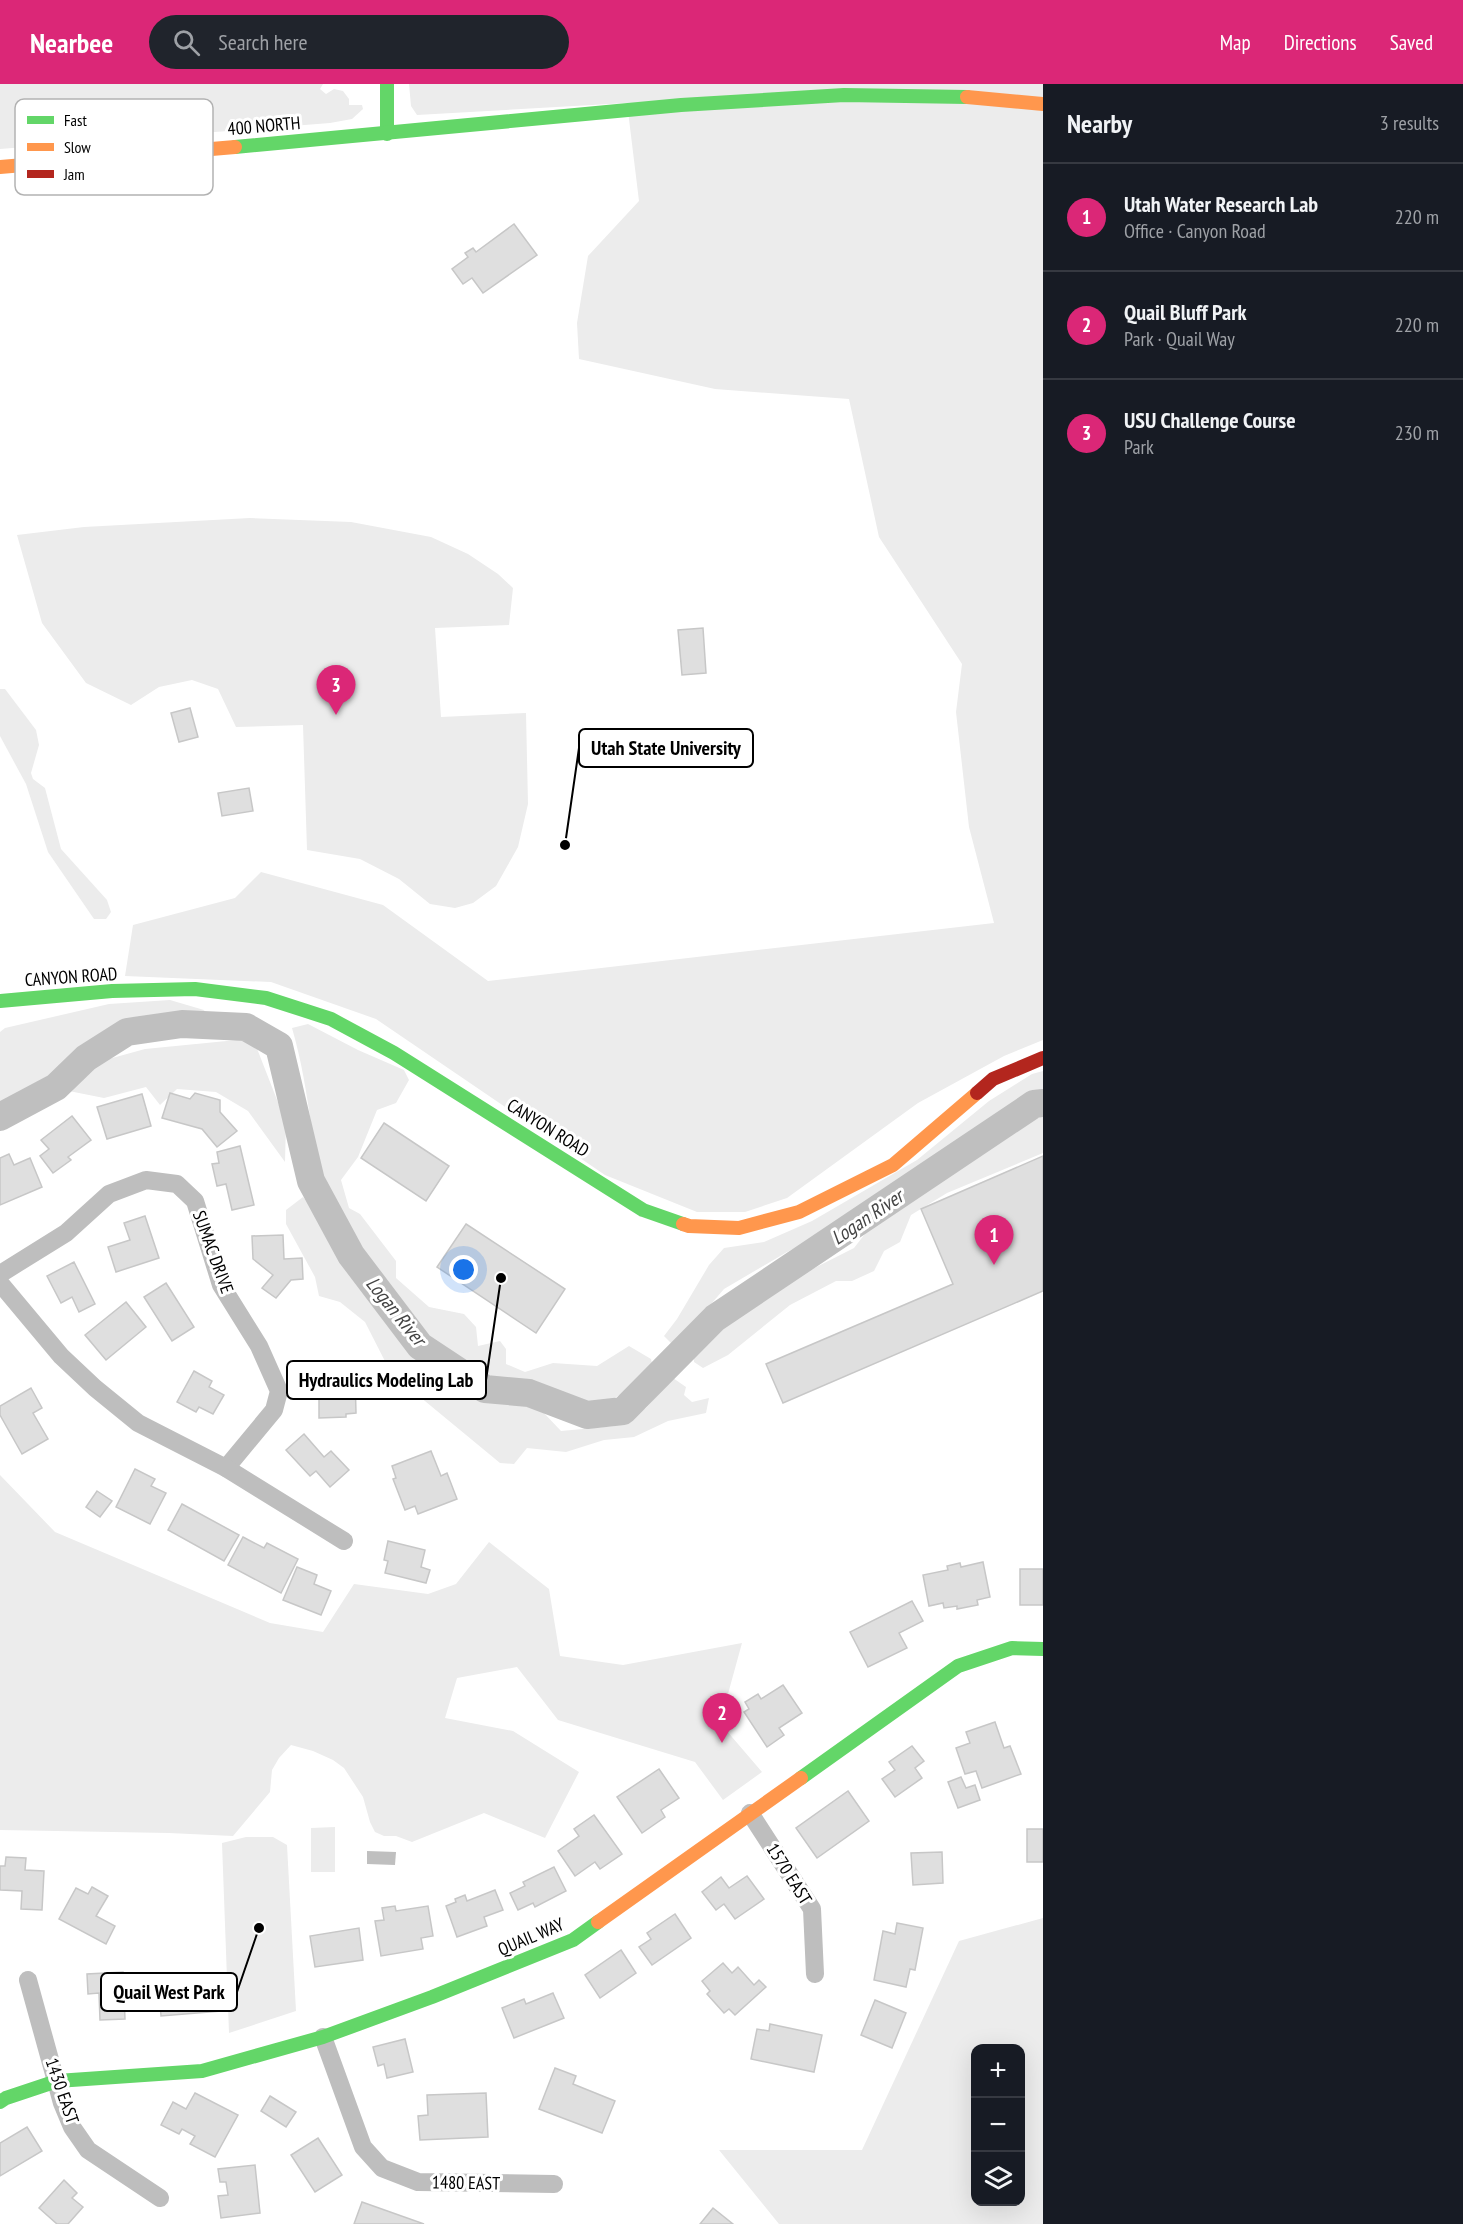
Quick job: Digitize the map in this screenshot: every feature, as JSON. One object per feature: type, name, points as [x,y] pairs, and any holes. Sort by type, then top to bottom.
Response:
[{"type":"street","points":[[387,84],[387,134]]},
{"type":"street","name":"400 NORTH","points":[[213,148],[681,105],[844,95],[972,97],[1043,104]]},
{"type":"street","name":"400 NORTH","points":[[0,166],[15,165]]},
{"type":"street","name":"CANYON ROAD","points":[[0,1000],[112,991],[195,989],[266,998],[331,1019],[403,1059],[643,1210],[689,1226],[739,1228],[799,1212],[893,1165],[993,1079],[1043,1058]]},
{"type":"street","name":"SUMAC DRIVE","points":[[0,1274],[66,1233],[109,1194],[146,1180],[177,1184],[195,1201],[222,1285],[259,1346],[279,1390],[274,1410],[226,1468]]},
{"type":"street","points":[[0,1283],[61,1356],[95,1388],[138,1423],[226,1468],[344,1541]]},
{"type":"street","name":"QUAIL WAY","points":[[0,2102],[57,2081],[202,2072],[323,2037],[432,1998],[573,1940],[958,1666],[1012,1648],[1043,1649]]},
{"type":"street","name":"1570 EAST","points":[[750,1814],[812,1909],[815,1974]]},
{"type":"street","name":"1430 EAST","points":[[28,1980],[62,2103],[72,2127],[88,2150],[160,2198]]},
{"type":"street","name":"1480 EAST","points":[[323,2037],[363,2147],[382,2168],[418,2182],[554,2184]]},
{"type":"shaded area","points":[[0,84],[323,84],[320,89],[326,94],[334,89],[343,91],[349,99],[349,105],[362,105],[363,109],[352,119],[330,123],[213,132],[213,99],[15,99],[15,148],[0,149]]},
{"type":"shaded area","points":[[409,84],[1043,84],[1043,1040],[1004,1056],[918,1103],[787,1198],[745,1212],[697,1212],[605,1175],[376,1019],[271,982],[125,976],[133,925],[235,898],[261,872],[383,905],[488,981],[994,923],[969,827],[956,712],[962,664],[879,537],[849,399],[715,389],[579,359],[577,323],[588,256],[639,201],[627,103],[417,115],[411,106]]},
{"type":"shaded area","points":[[250,518],[351,522],[431,537],[468,554],[498,574],[513,588],[509,625],[435,628],[441,717],[526,713],[528,804],[518,847],[496,886],[473,903],[455,908],[430,904],[399,879],[360,859],[307,850],[303,725],[236,727],[218,689],[192,680],[159,687],[131,705],[86,683],[42,623],[17,535],[84,527]]},
{"type":"shaded area","points":[[0,689],[5,689],[36,730],[39,745],[31,773],[33,779],[45,788],[61,849],[107,900],[111,912],[106,919],[94,919],[48,852],[26,784],[0,736]]},
{"type":"shaded area","points":[[170,1000],[204,1010],[207,1017],[199,1022],[170,1021],[109,1029],[101,1055],[105,1060],[145,1049],[247,1039],[256,1046],[286,1123],[285,1162],[248,1111],[216,1092],[177,1089],[160,1105],[146,1087],[104,1098],[64,1090],[60,1074],[18,1098],[0,1104],[0,1032],[5,1028],[109,1004]]},
{"type":"shaded area","points":[[308,1024],[358,1050],[404,1070],[409,1080],[396,1103],[377,1110],[358,1157],[341,1180],[349,1208],[360,1214],[396,1261],[396,1278],[429,1307],[464,1314],[476,1327],[478,1346],[500,1341],[506,1349],[506,1364],[525,1372],[553,1363],[597,1366],[629,1346],[651,1359],[653,1368],[646,1375],[620,1395],[600,1404],[589,1407],[573,1406],[512,1383],[502,1385],[505,1399],[543,1412],[561,1431],[615,1426],[646,1408],[673,1378],[686,1387],[684,1395],[692,1402],[709,1398],[706,1413],[668,1421],[634,1437],[604,1440],[566,1452],[527,1448],[514,1464],[500,1463],[391,1373],[365,1322],[340,1302],[319,1296],[315,1277],[286,1224],[286,1210],[303,1197],[329,1227],[304,1077],[292,1028]]},
{"type":"shaded area","points":[[1043,1071],[1043,1153],[947,1193],[911,1215],[900,1242],[884,1251],[874,1271],[852,1281],[836,1281],[790,1305],[728,1355],[703,1368],[694,1362],[693,1351],[714,1324],[765,1293],[854,1248],[878,1217],[950,1173],[973,1150],[965,1143],[933,1162],[868,1210],[787,1252],[724,1289],[681,1339],[671,1343],[664,1336],[677,1319],[709,1265],[724,1248],[764,1242],[812,1221],[917,1160],[989,1101],[1032,1074]]},
{"type":"shaded area","points":[[0,1475],[55,1532],[270,1623],[323,1632],[354,1584],[428,1594],[456,1584],[489,1542],[549,1589],[560,1656],[623,1665],[742,1643],[720,1723],[762,1772],[723,1800],[695,1762],[558,1720],[517,1667],[457,1678],[445,1718],[513,1731],[579,1772],[545,1838],[484,1813],[412,1842],[396,1836],[384,1836],[375,1832],[363,1797],[344,1768],[313,1751],[291,1745],[272,1770],[270,1792],[233,1836],[0,1830]]},
{"type":"shaded area","points":[[335,1827],[335,1872],[311,1872],[311,1828]]},
{"type":"shaded area","points":[[246,1837],[273,1837],[287,1845],[296,2011],[229,2033],[222,1843]]},
{"type":"shaded area","points":[[367,1851],[396,1852],[395,1865],[367,1864]]},
{"type":"shaded area","points":[[1043,1918],[1043,2224],[779,2224],[719,2150],[862,2150],[959,1941]]},
{"type":"building","points":[[514,224],[537,255],[483,293],[472,278],[463,284],[452,269],[468,257],[465,253],[473,248],[476,252]]},
{"type":"building","points":[[703,628],[706,673],[682,675],[678,630]]},
{"type":"building","points":[[190,708],[198,737],[179,742],[171,713]]},
{"type":"building","points":[[249,788],[253,811],[222,816],[218,793]]},
{"type":"building","points":[[170,1093],[190,1099],[195,1093],[220,1100],[220,1112],[237,1131],[217,1147],[202,1129],[162,1118]]},
{"type":"building","points":[[142,1094],[151,1126],[107,1139],[97,1107]]},
{"type":"building","points":[[72,1116],[91,1140],[68,1157],[71,1160],[53,1173],[40,1156],[49,1149],[41,1140]]},
{"type":"building","points":[[384,1123],[449,1166],[426,1201],[361,1158]]},
{"type":"building","points":[[240,1146],[254,1205],[232,1210],[226,1184],[217,1186],[212,1164],[219,1163],[217,1152]]},
{"type":"building","points":[[9,1154],[14,1165],[30,1158],[42,1187],[0,1205],[0,1158]]},
{"type":"building","points":[[1043,1156],[1043,1291],[783,1403],[766,1364],[953,1284],[921,1209]]},
{"type":"building","points":[[145,1216],[159,1258],[116,1272],[108,1247],[130,1240],[124,1223]]},
{"type":"building","points":[[466,1224],[565,1289],[536,1333],[437,1267]]},
{"type":"building","points":[[283,1235],[284,1259],[302,1258],[303,1279],[291,1280],[276,1298],[262,1288],[273,1275],[253,1259],[252,1236]]},
{"type":"building","points":[[74,1262],[95,1304],[79,1312],[72,1297],[61,1303],[47,1276]]},
{"type":"building","points":[[166,1283],[194,1327],[172,1341],[144,1297]]},
{"type":"building","points":[[126,1302],[146,1327],[106,1360],[85,1335]]},
{"type":"building","points":[[194,1371],[212,1381],[209,1387],[224,1395],[213,1414],[199,1407],[196,1412],[177,1402]]},
{"type":"building","points":[[355,1375],[356,1413],[346,1414],[346,1417],[319,1418],[319,1396],[326,1396],[325,1376]]},
{"type":"building","points":[[31,1388],[42,1408],[33,1413],[48,1439],[22,1454],[0,1415],[0,1406]]},
{"type":"building","points":[[304,1434],[324,1457],[331,1451],[349,1470],[330,1487],[316,1471],[310,1476],[286,1450]]},
{"type":"building","points":[[431,1451],[441,1476],[447,1473],[457,1499],[418,1514],[415,1506],[405,1510],[393,1479],[396,1478],[392,1466]]},
{"type":"building","points":[[135,1469],[155,1479],[151,1486],[166,1493],[150,1524],[116,1507]]},
{"type":"building","points":[[97,1491],[112,1501],[100,1517],[86,1507]]},
{"type":"building","points":[[182,1504],[239,1535],[224,1561],[168,1530]]},
{"type":"building","points":[[243,1537],[264,1548],[267,1543],[298,1559],[281,1593],[228,1565]]},
{"type":"building","points":[[388,1541],[425,1550],[421,1567],[430,1570],[426,1583],[385,1573],[388,1561],[384,1560]]},
{"type":"building","points":[[983,1562],[990,1597],[977,1600],[978,1605],[957,1609],[957,1606],[944,1608],[943,1603],[929,1606],[923,1575],[948,1570],[947,1566],[960,1563],[961,1567]]},
{"type":"building","points":[[297,1567],[317,1575],[314,1584],[331,1591],[321,1615],[283,1600]]},
{"type":"building","points":[[1020,1569],[1043,1569],[1043,1605],[1020,1605]]},
{"type":"building","points":[[912,1601],[923,1621],[899,1633],[907,1648],[868,1667],[850,1632]]},
{"type":"building","points":[[783,1685],[802,1713],[779,1728],[784,1735],[767,1747],[744,1712],[749,1709],[745,1702],[758,1694],[761,1699]]},
{"type":"building","points":[[995,1722],[1004,1748],[1010,1746],[1021,1774],[982,1788],[976,1771],[965,1774],[956,1748],[970,1743],[966,1732]]},
{"type":"building","points":[[912,1746],[924,1761],[915,1768],[922,1778],[895,1797],[882,1779],[895,1770],[889,1762]]},
{"type":"building","points":[[659,1769],[679,1798],[661,1810],[665,1817],[642,1833],[617,1797]]},
{"type":"building","points":[[961,1777],[966,1788],[975,1785],[980,1800],[958,1808],[948,1782]]},
{"type":"building","points":[[848,1791],[869,1821],[817,1858],[796,1828]]},
{"type":"building","points":[[594,1815],[622,1854],[600,1869],[595,1862],[575,1876],[558,1851],[579,1836],[574,1829]]},
{"type":"building","points":[[1027,1829],[1043,1829],[1043,1862],[1027,1862]]},
{"type":"building","points":[[942,1852],[943,1883],[913,1885],[911,1853]]},
{"type":"building","points":[[6,1857],[26,1858],[25,1870],[44,1871],[42,1910],[21,1909],[22,1891],[0,1890],[0,1866],[5,1866]]},
{"type":"building","points":[[554,1867],[566,1891],[535,1907],[533,1903],[518,1910],[510,1893],[525,1886],[523,1882]]},
{"type":"building","points":[[747,1876],[764,1899],[735,1919],[724,1904],[716,1910],[702,1892],[721,1877],[729,1888]]},
{"type":"building","points":[[92,1887],[108,1896],[96,1916],[115,1926],[106,1944],[59,1919],[76,1888],[88,1894]]},
{"type":"building","points":[[495,1890],[503,1910],[484,1917],[487,1926],[457,1937],[446,1906],[465,1895],[467,1901]]},
{"type":"building","points":[[395,1906],[396,1911],[428,1906],[433,1936],[421,1938],[423,1949],[381,1956],[375,1921],[384,1920],[382,1908]]},
{"type":"building","points":[[675,1914],[691,1938],[652,1965],[639,1947],[651,1939],[647,1933]]},
{"type":"building","points":[[897,1923],[923,1928],[915,1970],[910,1969],[906,1987],[874,1980],[883,1931],[895,1934]]},
{"type":"building","points":[[359,1928],[363,1960],[315,1967],[310,1936]]},
{"type":"building","points":[[621,1950],[636,1973],[600,1998],[585,1975]]},
{"type":"building","points":[[723,1963],[732,1973],[738,1967],[754,1985],[759,1980],[766,1987],[735,2015],[729,2009],[724,2013],[707,1994],[710,1991],[702,1981]]},
{"type":"building","points":[[123,1972],[125,2019],[100,2020],[99,1993],[88,1994],[87,1974]]},
{"type":"building","points":[[218,1981],[221,2011],[161,2016],[159,1989],[198,1986],[198,1982]]},
{"type":"building","points":[[553,1993],[564,2018],[514,2038],[502,2008],[524,1999],[526,2004]]},
{"type":"building","points":[[875,2000],[906,2013],[892,2048],[861,2035]]},
{"type":"building","points":[[770,2024],[822,2035],[814,2072],[751,2059],[757,2029],[769,2031]]},
{"type":"building","points":[[405,2039],[413,2072],[387,2078],[384,2064],[378,2066],[373,2047]]},
{"type":"building","points":[[555,2068],[576,2076],[573,2084],[615,2101],[602,2133],[539,2109]]},
{"type":"building","points":[[195,2093],[238,2115],[215,2157],[190,2144],[195,2136],[182,2129],[179,2134],[161,2125],[173,2102],[186,2109]]},
{"type":"building","points":[[486,2093],[488,2137],[420,2140],[418,2116],[428,2115],[427,2095]]},
{"type":"building","points":[[270,2096],[296,2112],[286,2127],[261,2111]]},
{"type":"building","points":[[27,2127],[42,2151],[0,2176],[0,2143]]},
{"type":"building","points":[[318,2138],[342,2175],[315,2192],[291,2155]]},
{"type":"building","points":[[255,2165],[260,2213],[221,2218],[218,2196],[228,2195],[226,2182],[220,2182],[218,2169]]},
{"type":"building","points":[[64,2180],[77,2193],[72,2198],[83,2207],[68,2224],[57,2224],[39,2208]]},
{"type":"building","points":[[362,2202],[424,2224],[354,2224]]},
{"type":"building","points":[[713,2208],[733,2224],[700,2224]]},
{"type":"waterway","name":"Logan River","points":[[0,1117],[56,1087],[86,1058],[127,1032],[182,1024],[246,1027],[279,1046],[311,1181],[351,1255],[420,1346],[485,1389],[529,1393],[587,1415],[623,1411],[715,1318],[1034,1104],[1043,1103]]},
{"type":"traffic: fast","points":[[387,84],[387,134]]},
{"type":"traffic: fast","points":[[235,147],[681,105],[844,95],[967,97]]},
{"type":"traffic: fast","points":[[0,1001],[112,991],[195,989],[266,998],[331,1019],[394,1053],[643,1210],[683,1224]]},
{"type":"traffic: fast","points":[[801,1778],[958,1666],[1012,1648],[1043,1649]]},
{"type":"traffic: fast","points":[[0,2102],[57,2081],[202,2071],[323,2037],[432,1997],[573,1940],[598,1922]]},
{"type":"traffic: slow","points":[[967,97],[1043,104]]},
{"type":"traffic: slow","points":[[213,149],[235,147]]},
{"type":"traffic: slow","points":[[0,167],[15,166]]},
{"type":"traffic: slow","points":[[683,1224],[739,1228],[799,1212],[893,1165],[977,1093]]},
{"type":"traffic: slow","points":[[598,1922],[801,1778]]},
{"type":"traffic: jam","points":[[977,1093],[993,1079],[1043,1058]]},
{"type":"place","name":"USU Challenge Course","points":[[336,715]]},
{"type":"place","name":"Utah State University","points":[[565,845]]},
{"type":"place","name":"Utah Water Research Lab","points":[[994,1265]]},
{"type":"place","name":"Hydraulics Modeling Lab","points":[[501,1278]]},
{"type":"place","name":"Quail Bluff Park","points":[[722,1743]]},
{"type":"place","name":"Quail West Park","points":[[259,1928]]}]
